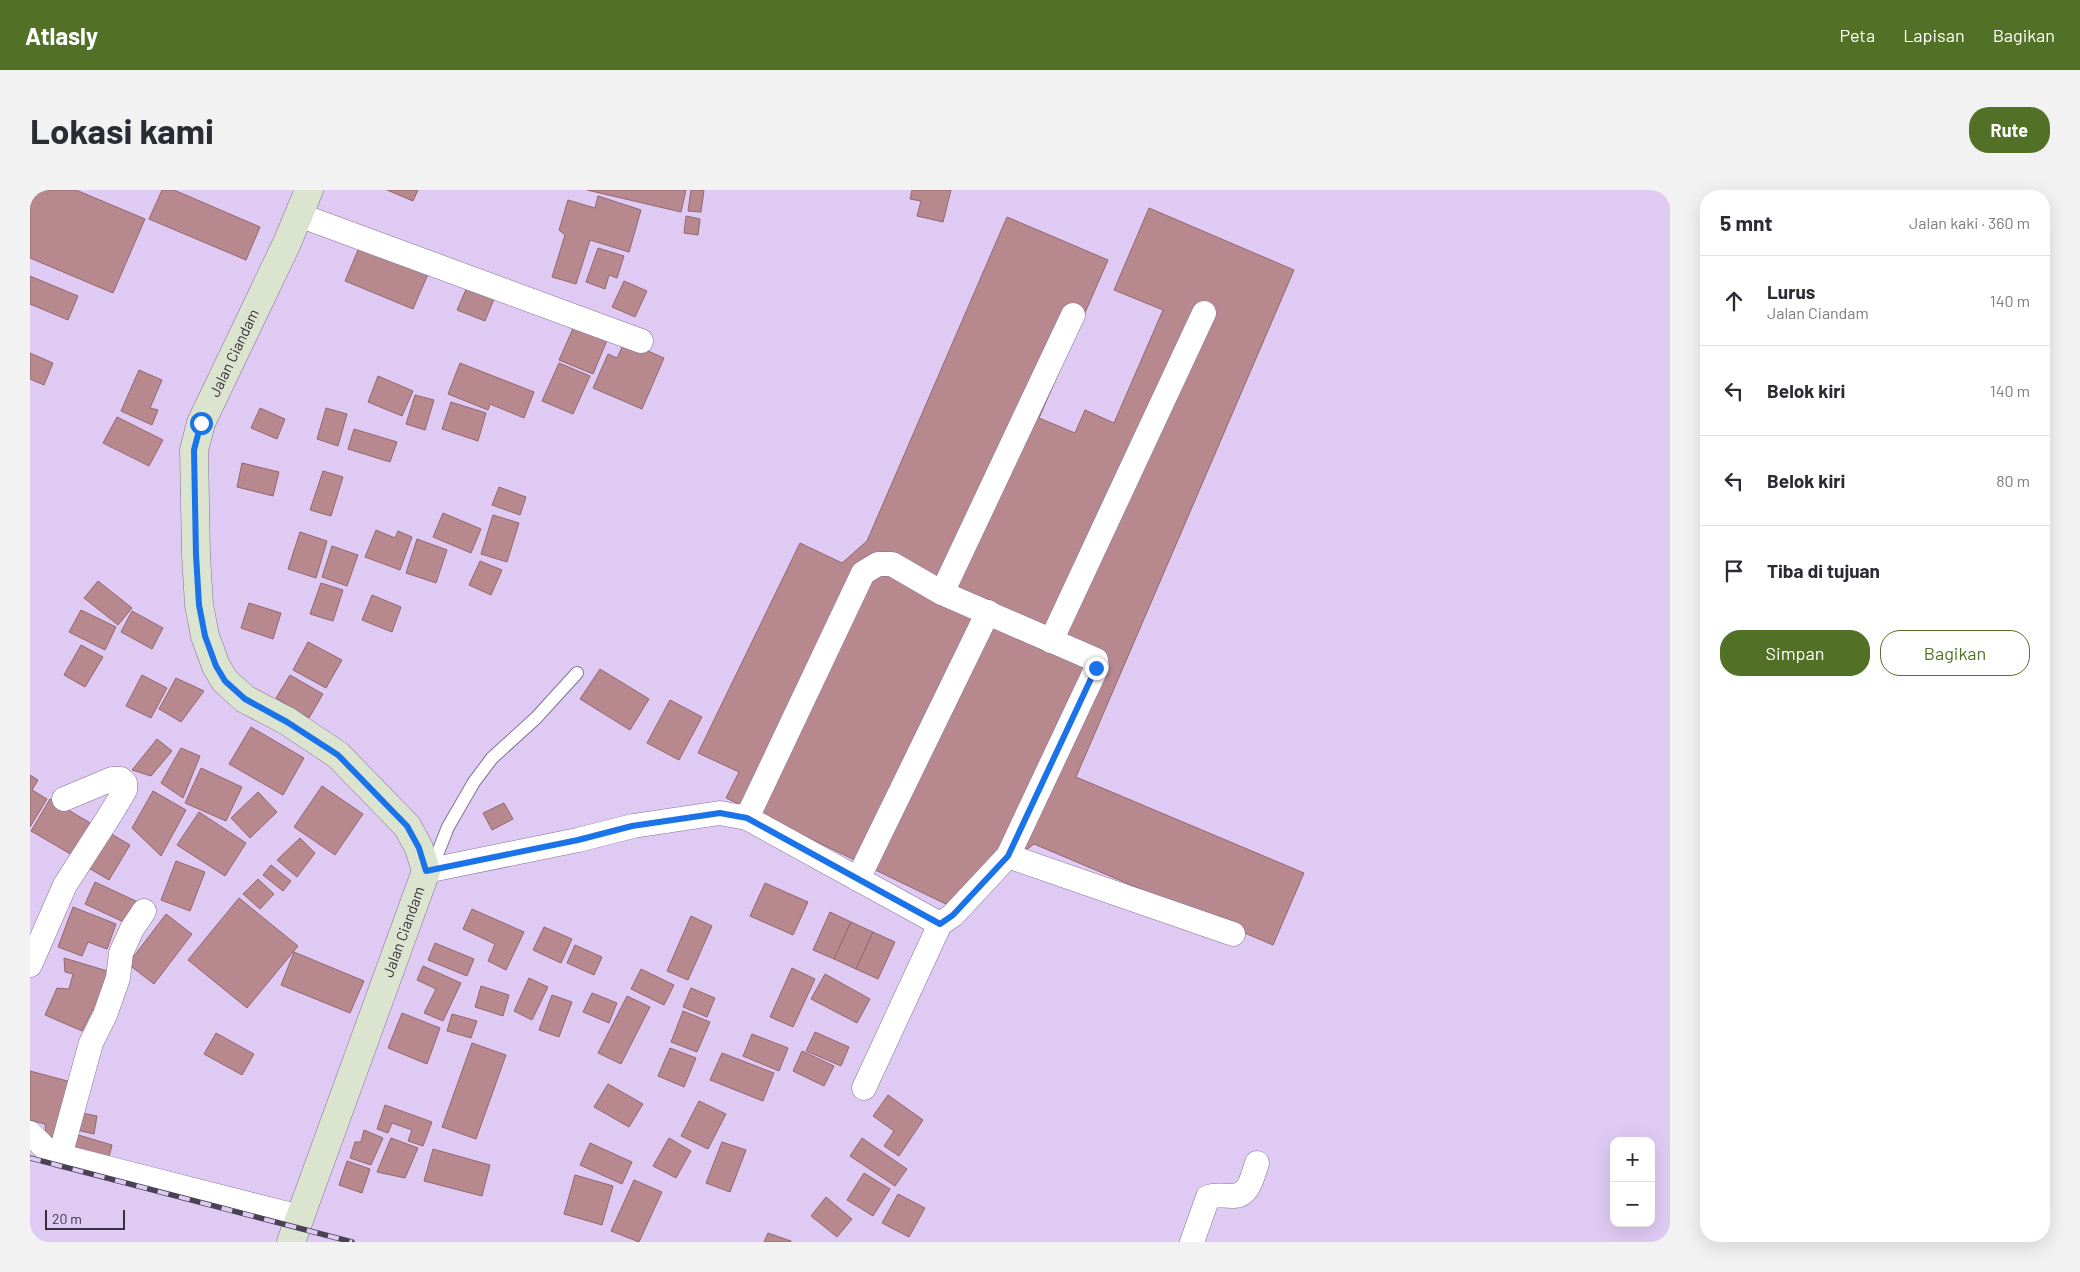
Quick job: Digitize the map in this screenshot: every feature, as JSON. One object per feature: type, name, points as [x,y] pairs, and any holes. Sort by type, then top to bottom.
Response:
[{"type":"street","name":"Jalan Ciandam","points":[[295,1230],[428,871],[419,848],[407,826],[338,755],[287,722],[245,699],[225,681],[210,650],[202,624],[199,605],[195,527],[194,450],[197,434],[309,190]]},
{"type":"street","points":[[299,215],[641,341]]},
{"type":"street","points":[[1051,641],[1204,313]]},
{"type":"street","points":[[942,592],[1073,315]]},
{"type":"street","points":[[747,818],[863,573],[878,564],[892,564],[942,592],[1096,660],[1096,668],[1008,856],[953,915],[940,924],[864,1088]]},
{"type":"street","points":[[858,879],[988,612]]},
{"type":"street","points":[[30,965],[65,884],[125,790],[125,783],[121,779],[112,779],[64,799]]},
{"type":"street","points":[[428,871],[578,840],[632,826],[720,813],[747,818],[940,924]]},
{"type":"street","points":[[1008,856],[1233,934]]},
{"type":"street","points":[[60,1156],[92,1043],[105,1015],[118,978],[121,953],[132,929],[144,911]]},
{"type":"street","points":[[30,1133],[47,1150],[60,1156],[295,1230]]},
{"type":"street","points":[[1192,1242],[1208,1197],[1242,1194],[1251,1182],[1257,1163]]},
{"type":"lane","points":[[428,871],[448,826],[474,782],[492,758],[536,718],[577,673]]},
{"type":"building","points":[[30,190],[76,190],[145,219],[113,293],[30,258]]},
{"type":"building","points":[[162,190],[174,190],[260,227],[246,260],[149,219]]},
{"type":"building","points":[[387,190],[418,190],[413,201]]},
{"type":"building","points":[[587,190],[686,190],[681,212]]},
{"type":"building","points":[[691,190],[704,190],[701,212],[688,211]]},
{"type":"building","points":[[912,190],[951,190],[943,222],[917,216],[921,201],[910,199]]},
{"type":"building","points":[[598,196],[641,210],[629,252],[590,240],[576,284],[552,277],[565,235],[559,230],[568,200],[595,208]]},
{"type":"building","points":[[1149,208],[1294,270],[1076,777],[1304,873],[1273,945],[1034,844],[952,907],[726,798],[739,772],[698,753],[800,543],[842,563],[867,541],[1007,217],[1108,260],[1039,418],[1075,433],[1085,410],[1114,423],[1163,310],[1114,290]]},
{"type":"building","points":[[686,216],[700,219],[698,235],[684,233]]},
{"type":"building","points":[[361,243],[429,272],[413,309],[345,281]]},
{"type":"building","points":[[598,248],[624,256],[617,278],[609,275],[605,289],[586,282]]},
{"type":"building","points":[[30,276],[78,296],[68,320],[30,304]]},
{"type":"building","points":[[624,281],[647,291],[635,317],[612,307]]},
{"type":"building","points":[[467,287],[494,299],[485,321],[457,310]]},
{"type":"building","points":[[575,324],[608,338],[593,374],[559,360]]},
{"type":"building","points":[[625,341],[664,358],[642,409],[593,388],[608,354],[617,358]]},
{"type":"building","points":[[30,353],[53,363],[44,385],[30,379]]},
{"type":"building","points":[[460,363],[534,392],[524,418],[490,404],[488,410],[448,394]]},
{"type":"building","points":[[559,363],[590,376],[573,414],[542,401]]},
{"type":"building","points":[[139,370],[162,380],[150,408],[158,410],[152,425],[121,411]]},
{"type":"building","points":[[378,376],[413,391],[402,416],[368,402]]},
{"type":"building","points":[[415,395],[434,400],[425,430],[406,424]]},
{"type":"building","points":[[451,402],[486,413],[478,441],[442,429]]},
{"type":"building","points":[[260,408],[285,419],[277,439],[251,428]]},
{"type":"building","points":[[326,408],[347,414],[338,446],[317,439]]},
{"type":"building","points":[[117,417],[163,440],[149,466],[103,443]]},
{"type":"building","points":[[354,429],[397,442],[390,462],[348,449]]},
{"type":"building","points":[[242,463],[279,472],[273,496],[237,487]]},
{"type":"building","points":[[323,471],[343,477],[331,516],[310,510]]},
{"type":"building","points":[[499,487],[526,497],[520,515],[492,505]]},
{"type":"building","points":[[443,513],[481,529],[471,553],[433,537]]},
{"type":"building","points":[[493,515],[519,523],[507,562],[481,554]]},
{"type":"building","points":[[376,530],[395,538],[398,531],[412,537],[400,570],[365,557]]},
{"type":"building","points":[[300,532],[327,541],[316,578],[288,569]]},
{"type":"building","points":[[417,539],[447,550],[436,583],[406,573]]},
{"type":"building","points":[[332,546],[358,555],[347,586],[322,577]]},
{"type":"building","points":[[480,561],[502,570],[491,595],[469,585]]},
{"type":"building","points":[[98,581],[132,608],[118,625],[84,598]]},
{"type":"building","points":[[321,583],[343,590],[333,621],[310,614]]},
{"type":"building","points":[[372,595],[401,607],[392,632],[362,620]]},
{"type":"building","points":[[249,603],[281,613],[273,639],[241,628]]},
{"type":"building","points":[[81,610],[116,627],[105,650],[69,632]]},
{"type":"building","points":[[132,611],[163,628],[152,649],[121,632]]},
{"type":"building","points":[[308,642],[342,660],[326,688],[293,670]]},
{"type":"building","points":[[81,645],[103,657],[85,687],[64,675]]},
{"type":"building","points":[[600,669],[649,699],[630,730],[580,699]]},
{"type":"building","points":[[142,675],[167,688],[151,718],[126,706]]},
{"type":"building","points":[[290,675],[323,694],[309,718],[276,698]]},
{"type":"building","points":[[176,678],[204,691],[181,722],[159,709]]},
{"type":"building","points":[[670,700],[702,717],[679,760],[647,743]]},
{"type":"building","points":[[251,727],[304,758],[283,795],[229,764]]},
{"type":"building","points":[[157,739],[172,751],[151,776],[132,770]]},
{"type":"building","points":[[181,748],[200,756],[183,798],[161,783]]},
{"type":"building","points":[[201,768],[242,787],[226,821],[185,803]]},
{"type":"building","points":[[30,775],[38,780],[32,790],[47,799],[30,827]]},
{"type":"building","points":[[322,786],[363,814],[335,855],[294,827]]},
{"type":"building","points":[[153,791],[186,810],[161,856],[132,828]]},
{"type":"building","points":[[258,792],[277,812],[250,838],[231,818]]},
{"type":"building","points":[[50,799],[97,827],[79,859],[31,831]]},
{"type":"building","points":[[504,803],[513,819],[492,830],[483,813]]},
{"type":"building","points":[[199,812],[246,843],[225,876],[177,845]]},
{"type":"building","points":[[108,832],[130,845],[109,880],[87,867]]},
{"type":"building","points":[[300,838],[315,853],[297,877],[277,860]]},
{"type":"building","points":[[176,861],[205,872],[190,911],[161,900]]},
{"type":"building","points":[[271,865],[291,881],[283,891],[263,875]]},
{"type":"building","points":[[258,879],[274,894],[260,909],[243,894]]},
{"type":"building","points":[[95,882],[140,903],[130,925],[85,904]]},
{"type":"building","points":[[765,883],[808,902],[793,935],[750,916]]},
{"type":"building","points":[[239,898],[298,946],[247,1008],[188,960]]},
{"type":"building","points":[[73,907],[116,924],[107,949],[88,942],[82,956],[58,947]]},
{"type":"building","points":[[472,909],[524,932],[506,970],[488,961],[495,944],[463,929]]},
{"type":"building","points":[[830,912],[851,922],[834,959],[813,950]]},
{"type":"building","points":[[166,914],[192,934],[154,984],[128,964]]},
{"type":"building","points":[[691,916],[712,926],[688,980],[667,971]]},
{"type":"building","points":[[851,922],[873,932],[856,969],[834,959]]},
{"type":"building","points":[[544,927],[572,939],[561,963],[533,950]]},
{"type":"building","points":[[873,932],[895,942],[878,979],[856,969]]},
{"type":"building","points":[[435,943],[474,959],[467,976],[428,960]]},
{"type":"building","points":[[575,945],[602,957],[594,975],[567,963]]},
{"type":"building","points":[[294,952],[364,981],[350,1013],[281,985]]},
{"type":"building","points":[[64,958],[114,973],[102,1012],[93,1009],[82,1031],[45,1015],[57,988],[69,989],[73,974],[65,972]]},
{"type":"building","points":[[423,966],[461,983],[443,1021],[424,1013],[436,989],[417,980]]},
{"type":"building","points":[[792,968],[815,979],[793,1027],[770,1017]]},
{"type":"building","points":[[641,969],[674,985],[664,1005],[631,989]]},
{"type":"building","points":[[825,974],[870,999],[857,1023],[811,999]]},
{"type":"building","points":[[529,978],[548,987],[532,1020],[514,1011]]},
{"type":"building","points":[[481,986],[509,995],[503,1016],[475,1007]]},
{"type":"building","points":[[691,988],[715,998],[707,1017],[683,1007]]},
{"type":"building","points":[[592,993],[617,1003],[609,1023],[583,1012]]},
{"type":"building","points":[[552,995],[572,1002],[559,1037],[539,1030]]},
{"type":"building","points":[[627,996],[650,1007],[621,1064],[598,1053]]},
{"type":"building","points":[[683,1011],[710,1022],[697,1052],[671,1042]]},
{"type":"building","points":[[402,1013],[440,1028],[427,1064],[388,1048]]},
{"type":"building","points":[[452,1014],[477,1021],[471,1038],[447,1031]]},
{"type":"building","points":[[815,1032],[849,1047],[841,1066],[806,1051]]},
{"type":"building","points":[[216,1033],[254,1054],[242,1075],[204,1054]]},
{"type":"building","points":[[752,1034],[788,1048],[779,1071],[743,1056]]},
{"type":"building","points":[[472,1043],[506,1055],[476,1139],[442,1127]]},
{"type":"building","points":[[670,1048],[696,1058],[684,1087],[658,1076]]},
{"type":"building","points":[[802,1051],[834,1066],[824,1086],[793,1071]]},
{"type":"building","points":[[722,1053],[774,1073],[763,1101],[710,1080]]},
{"type":"building","points":[[30,1071],[75,1083],[62,1139],[46,1135],[45,1124],[30,1120]]},
{"type":"building","points":[[608,1084],[643,1104],[629,1127],[594,1107]]},
{"type":"building","points":[[888,1095],[923,1120],[899,1156],[884,1146],[894,1131],[873,1116]]},
{"type":"building","points":[[699,1101],[726,1114],[708,1149],[681,1136]]},
{"type":"building","points":[[385,1105],[432,1122],[423,1146],[408,1141],[412,1130],[392,1123],[388,1133],[377,1129]]},
{"type":"building","points":[[76,1112],[97,1116],[94,1134],[72,1129]]},
{"type":"building","points":[[364,1130],[383,1138],[371,1165],[350,1158],[355,1142],[361,1142]]},
{"type":"building","points":[[75,1134],[112,1145],[107,1165],[71,1147]]},
{"type":"building","points":[[391,1138],[418,1148],[405,1178],[377,1172]]},
{"type":"building","points":[[669,1138],[691,1151],[676,1178],[653,1166]]},
{"type":"building","points":[[862,1138],[907,1169],[895,1186],[850,1156]]},
{"type":"building","points":[[722,1142],[746,1150],[730,1192],[706,1183]]},
{"type":"building","points":[[590,1143],[632,1162],[622,1184],[580,1165]]},
{"type":"building","points":[[433,1149],[490,1165],[482,1196],[424,1181]]},
{"type":"building","points":[[347,1161],[370,1169],[362,1193],[339,1185]]},
{"type":"building","points":[[864,1173],[890,1189],[873,1216],[847,1200]]},
{"type":"building","points":[[575,1175],[613,1186],[602,1225],[564,1214]]},
{"type":"building","points":[[634,1180],[662,1192],[639,1242],[611,1231]]},
{"type":"building","points":[[898,1194],[925,1208],[909,1237],[882,1223]]},
{"type":"building","points":[[826,1197],[852,1219],[837,1237],[811,1216]]},
{"type":"building","points":[[768,1233],[791,1241],[791,1242],[764,1242]]},
{"type":"railway","points":[[30,1158],[352,1242]]},
{"type":"route","points":[[201,423],[194,450],[199,605],[205,636],[216,666],[225,681],[245,699],[287,722],[338,755],[407,826],[419,848],[426,871],[487,860],[632,826],[720,813],[747,818],[940,924],[953,915],[1008,856],[1096,668]]}]
